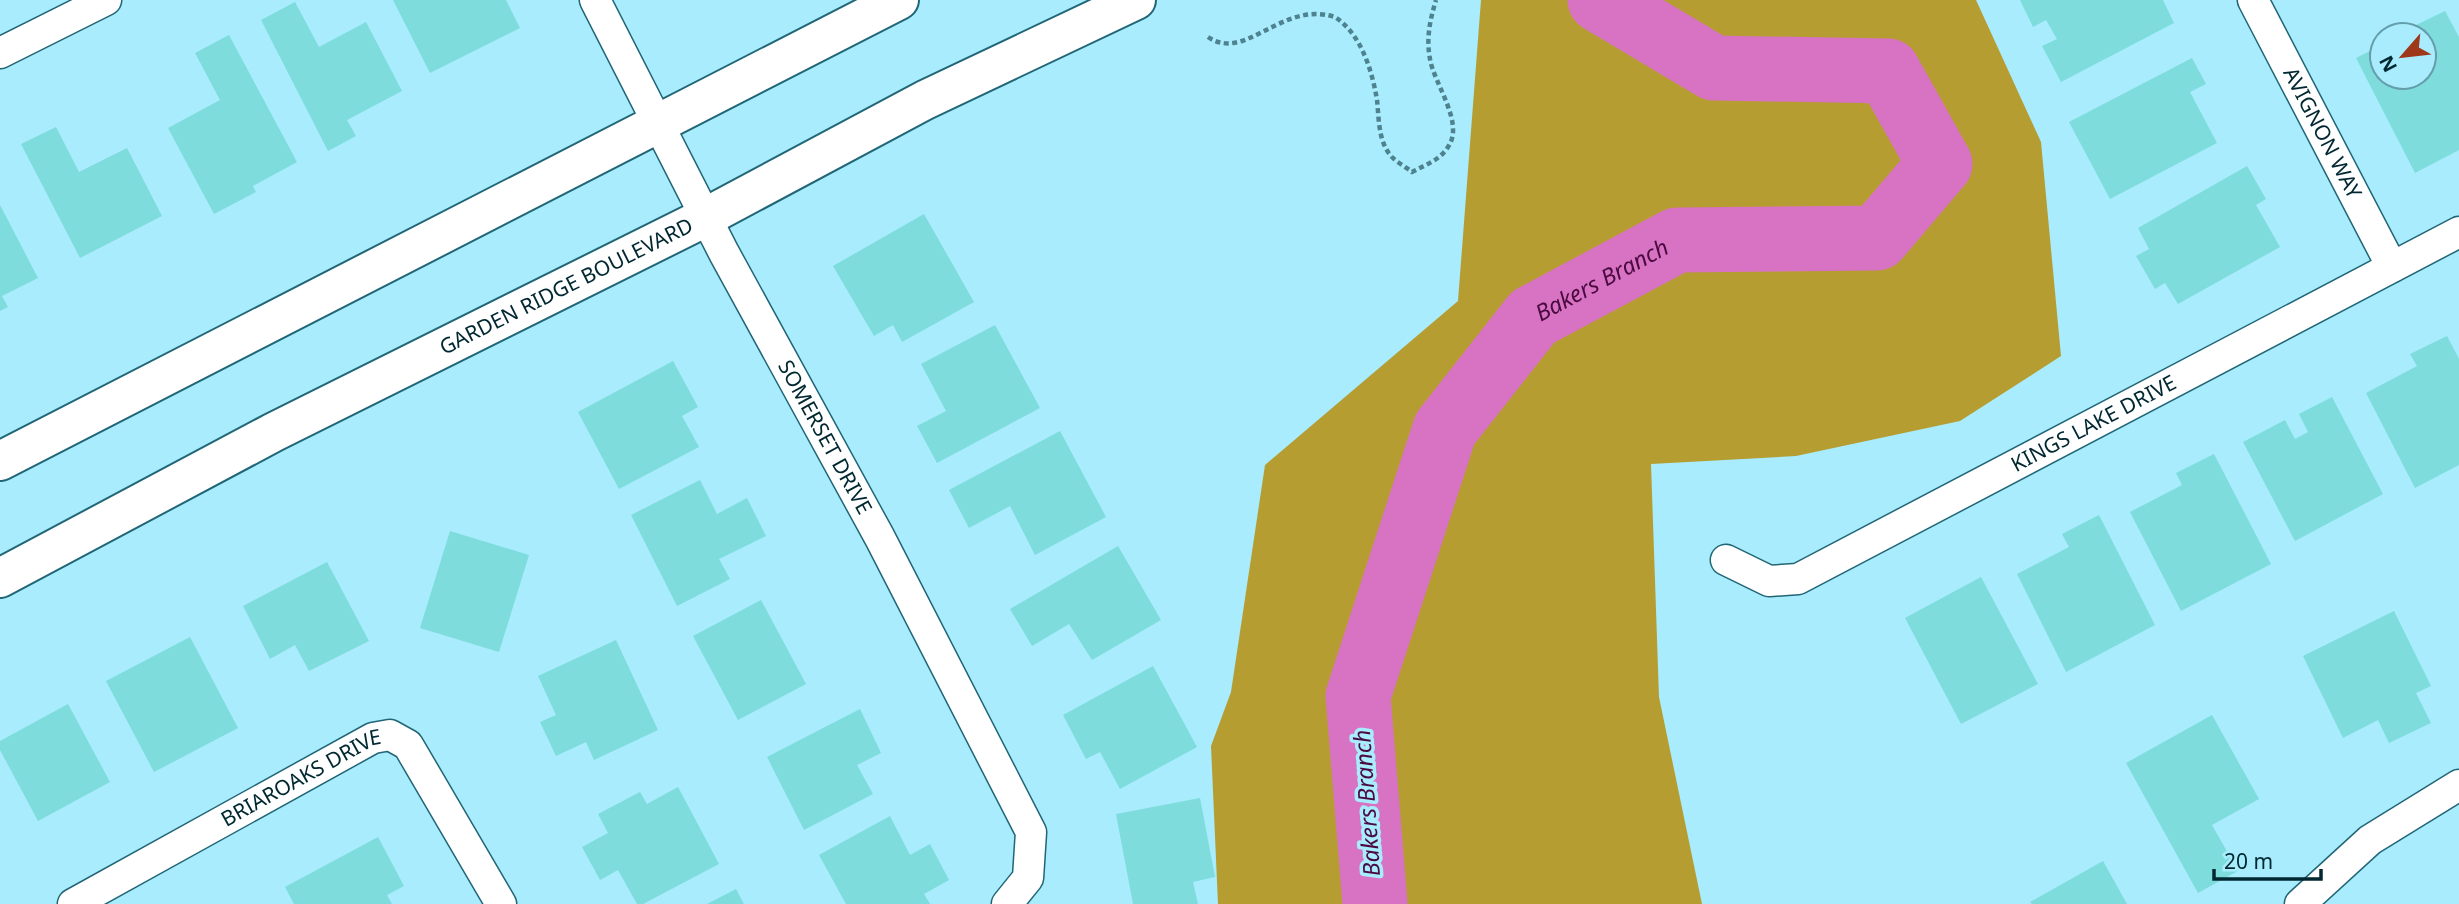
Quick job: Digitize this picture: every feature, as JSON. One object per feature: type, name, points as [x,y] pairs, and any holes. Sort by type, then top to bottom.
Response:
[{"type":"main road","points":[[0,461],[899,0]]},
{"type":"main road","name":"GARDEN RIDGE BOULEVARD","points":[[0,578],[274,432],[706,217],[925,100],[1136,0]]},
{"type":"street","points":[[0,53],[106,0]]},
{"type":"street","name":"SOMERSET DRIVE","points":[[595,0],[706,217],[880,538],[1031,832],[1028,878],[1007,904]]},
{"type":"street","name":"AVIGNON WAY","points":[[2253,0],[2392,267]]},
{"type":"street","name":"KINGS LAKE DRIVE","points":[[1726,560],[1769,581],[1798,579],[2459,232]]},
{"type":"street","name":"BRIAROAKS DRIVE","points":[[73,904],[373,738],[390,735],[408,745],[502,904]]},
{"type":"street","points":[[2300,904],[2370,840],[2459,785]]},
{"type":"path","points":[[1208,37],[1216,42],[1236,43],[1294,9],[1324,11],[1336,18],[1352,30],[1360,42],[1376,98],[1379,127],[1390,156],[1412,172],[1437,159],[1450,145],[1452,121],[1429,56],[1428,25],[1437,0]]},
{"type":"shaded area","points":[[1481,0],[1976,0],[2041,142],[2061,356],[1960,421],[1796,456],[1651,464],[1659,697],[1702,904],[1218,904],[1211,746],[1231,692],[1265,465],[1458,301]]},
{"type":"building","points":[[393,0],[506,0],[520,28],[430,73]]},
{"type":"building","points":[[2020,0],[2163,0],[2174,23],[2061,82],[2042,46],[2057,39],[2046,20],[2033,27]]},
{"type":"building","points":[[295,2],[319,47],[366,22],[402,91],[347,120],[356,136],[328,151],[261,20]]},
{"type":"building","points":[[2445,11],[2459,37],[2459,150],[2415,173],[2373,91],[2438,91],[2438,21],[2424,21]]},
{"type":"building","points":[[229,35],[297,162],[253,186],[256,192],[214,214],[168,128],[220,100],[195,53]]},
{"type":"building","points":[[2368,52],[2368,81],[2356,58]]},
{"type":"building","points":[[2192,58],[2206,84],[2190,92],[2217,143],[2110,199],[2069,122]]},
{"type":"building","points":[[56,127],[79,172],[127,148],[162,216],[80,258],[21,144]]},
{"type":"building","points":[[2247,166],[2266,199],[2256,205],[2280,247],[2178,304],[2165,283],[2155,289],[2136,256],[2149,249],[2138,228]]},
{"type":"building","points":[[0,205],[38,278],[2,296],[8,307],[0,311]]},
{"type":"building","points":[[924,214],[974,302],[902,342],[893,325],[874,336],[833,266]]},
{"type":"building","points":[[995,325],[1040,408],[937,463],[917,426],[946,411],[921,364]]},
{"type":"building","points":[[2447,336],[2459,359],[2459,465],[2415,488],[2366,393],[2417,366],[2410,354]]},
{"type":"building","points":[[673,361],[698,407],[682,416],[699,447],[619,489],[578,412]]},
{"type":"building","points":[[2332,397],[2383,494],[2295,541],[2243,442],[2285,420],[2295,439],[2308,432],[2299,414]]},
{"type":"building","points":[[1060,431],[1106,517],[1035,555],[1010,506],[969,528],[949,490]]},
{"type":"building","points":[[2214,454],[2271,564],[2181,611],[2130,512],[2182,485],[2176,473]]},
{"type":"building","points":[[700,480],[717,514],[747,498],[766,536],[719,559],[730,579],[677,606],[631,515]]},
{"type":"building","points":[[2099,515],[2155,625],[2066,672],[2017,574],[2069,547],[2062,534]]},
{"type":"building","points":[[450,531],[529,555],[499,652],[420,628]]},
{"type":"building","points":[[1118,546],[1161,620],[1092,660],[1069,624],[1032,646],[1010,609]]},
{"type":"building","points":[[327,562],[369,641],[309,671],[295,645],[270,659],[243,606]]},
{"type":"building","points":[[1981,577],[2038,684],[1961,724],[1905,618]]},
{"type":"building","points":[[761,600],[806,684],[738,720],[693,636]]},
{"type":"building","points":[[2394,611],[2431,686],[2416,693],[2431,723],[2389,743],[2378,720],[2343,738],[2303,656]]},
{"type":"building","points":[[190,637],[238,728],[154,772],[106,681]]},
{"type":"building","points":[[616,640],[658,730],[594,760],[586,742],[556,756],[540,722],[556,715],[538,676]]},
{"type":"building","points":[[1153,666],[1197,747],[1120,789],[1100,752],[1086,759],[1063,715]]},
{"type":"building","points":[[68,704],[110,782],[38,821],[0,750],[0,741]]},
{"type":"building","points":[[860,709],[881,753],[857,765],[873,794],[804,830],[767,757]]},
{"type":"building","points":[[2212,715],[2259,799],[2212,825],[2238,871],[2198,893],[2126,763]]},
{"type":"building","points":[[678,787],[719,864],[643,904],[637,904],[618,870],[600,880],[582,847],[608,833],[598,814],[640,792],[647,804]]},
{"type":"building","points":[[1200,798],[1215,877],[1193,882],[1198,904],[1133,904],[1116,814]]},
{"type":"building","points":[[890,816],[910,855],[930,844],[949,880],[924,894],[930,904],[846,904],[819,855]]},
{"type":"building","points":[[378,837],[404,886],[387,895],[392,904],[294,904],[285,887]]},
{"type":"building","points":[[2103,861],[2127,904],[2030,902]]},
{"type":"building","points":[[736,889],[744,904],[707,904]]},
{"type":"waterway","name":"Bakers Branch","points":[[1375,904],[1358,696],[1445,429],[1533,317],[1677,240],[1877,238],[1940,164],[1888,71],[1714,68],[1600,0]]}]
